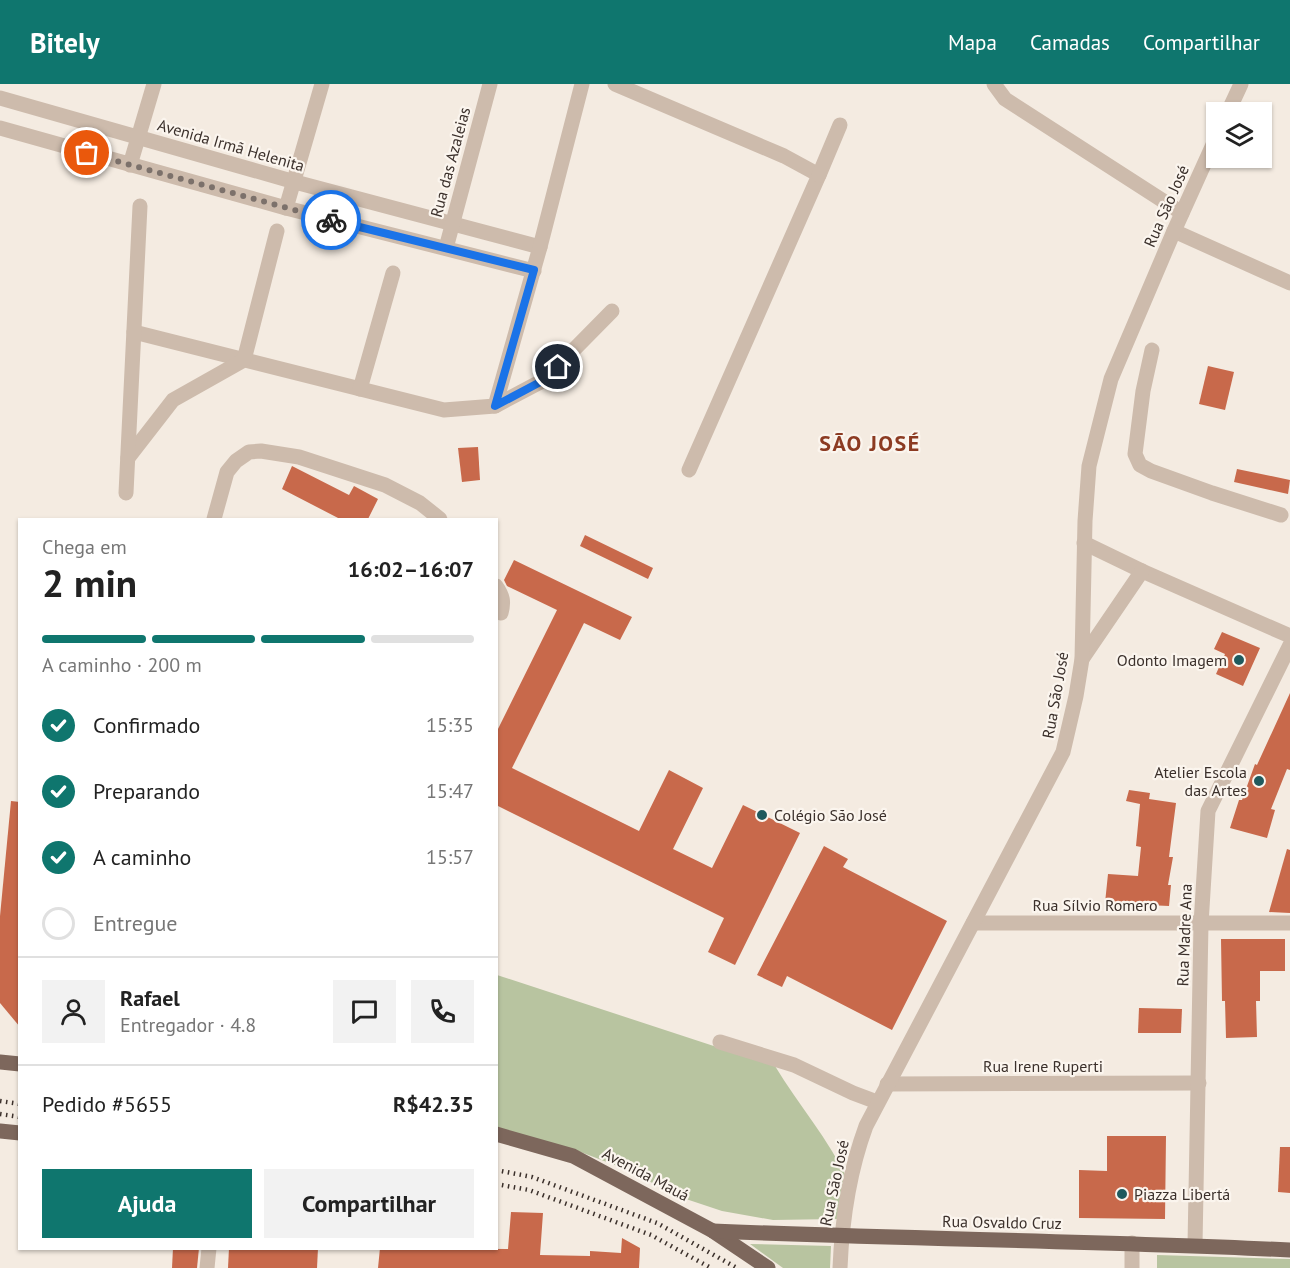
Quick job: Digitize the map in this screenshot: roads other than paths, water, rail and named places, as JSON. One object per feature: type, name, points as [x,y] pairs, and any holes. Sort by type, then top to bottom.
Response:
[{"type":"main road","points":[[0,1062],[18,1064]]},
{"type":"main road","points":[[0,1131],[18,1133]]},
{"type":"main road","name":"Avenida Mauá","points":[[498,1135],[573,1156],[713,1231],[768,1268]]},
{"type":"main road","name":"Rua Osvaldo Cruz","points":[[713,1231],[842,1237],[1195,1245],[1290,1250]]},
{"type":"street","points":[[130,165],[154,84]]},
{"type":"street","points":[[286,208],[322,84]]},
{"type":"street","name":"Rua das Azaleias","points":[[446,248],[490,84]]},
{"type":"street","points":[[495,406],[534,270],[582,84]]},
{"type":"street","points":[[615,84],[784,156],[819,175]]},
{"type":"street","points":[[994,84],[1005,99],[1182,213]]},
{"type":"street","points":[[1233,102],[1241,84]]},
{"type":"street","name":"Avenida Irmã Helenita","points":[[0,98],[295,182],[540,247]]},
{"type":"street","points":[[689,470],[840,125]]},
{"type":"street","points":[[0,128],[286,208],[534,270]]},
{"type":"street","name":"Rua São José","points":[[840,1268],[847,1193],[855,1156],[877,1102],[1063,752],[1082,659],[1084,543],[1089,466],[1111,379],[1206,160]]},
{"type":"street","points":[[126,493],[140,206]]},
{"type":"street","points":[[128,458],[173,400],[244,360],[277,231]]},
{"type":"street","points":[[1174,231],[1290,283]]},
{"type":"street","points":[[478,256],[485,232]]},
{"type":"street","points":[[360,389],[393,273]]},
{"type":"street","points":[[134,332],[444,410],[495,406],[544,380],[612,311]]},
{"type":"street","points":[[1152,350],[1143,391],[1135,454],[1140,465],[1212,493],[1281,515]]},
{"type":"street","points":[[214,518],[227,472],[242,456],[249,452],[261,451],[299,457],[385,485],[420,503],[439,518]]},
{"type":"street","points":[[1084,543],[1290,636]]},
{"type":"street","points":[[1082,659],[1142,571]]},
{"type":"street","points":[[498,589],[504,603],[501,613]]},
{"type":"street","name":"Rua Madre Ana","points":[[1195,1245],[1201,924],[1208,811],[1290,645]]},
{"type":"street","name":"Rua Sílvio Romero","points":[[973,923],[1290,923]]},
{"type":"street","points":[[720,1042],[794,1065],[877,1102]]},
{"type":"street","name":"Rua Irene Ruperti","points":[[887,1084],[1199,1083]]},
{"type":"street","points":[[1132,1243],[1132,1268]]},
{"type":"street","points":[[207,1268],[209,1250]]},
{"type":"railway","points":[[0,1101],[18,1104]]},
{"type":"railway","points":[[0,1114],[18,1117]]},
{"type":"railway","points":[[498,1170],[532,1177],[657,1223],[737,1268]]},
{"type":"railway","points":[[498,1184],[529,1190],[651,1235],[711,1268]]},
{"type":"place","name":"Odonto Imagem","points":[[1239,660]]},
{"type":"place","name":"Atelier Escola das Artes","points":[[1259,781]]},
{"type":"place","name":"Colégio São José","points":[[762,815]]},
{"type":"place","name":"Piazza Libertá","points":[[1122,1194]]},
{"type":"district","name":"SÃO JOSÉ","points":[[870,443]]}]
